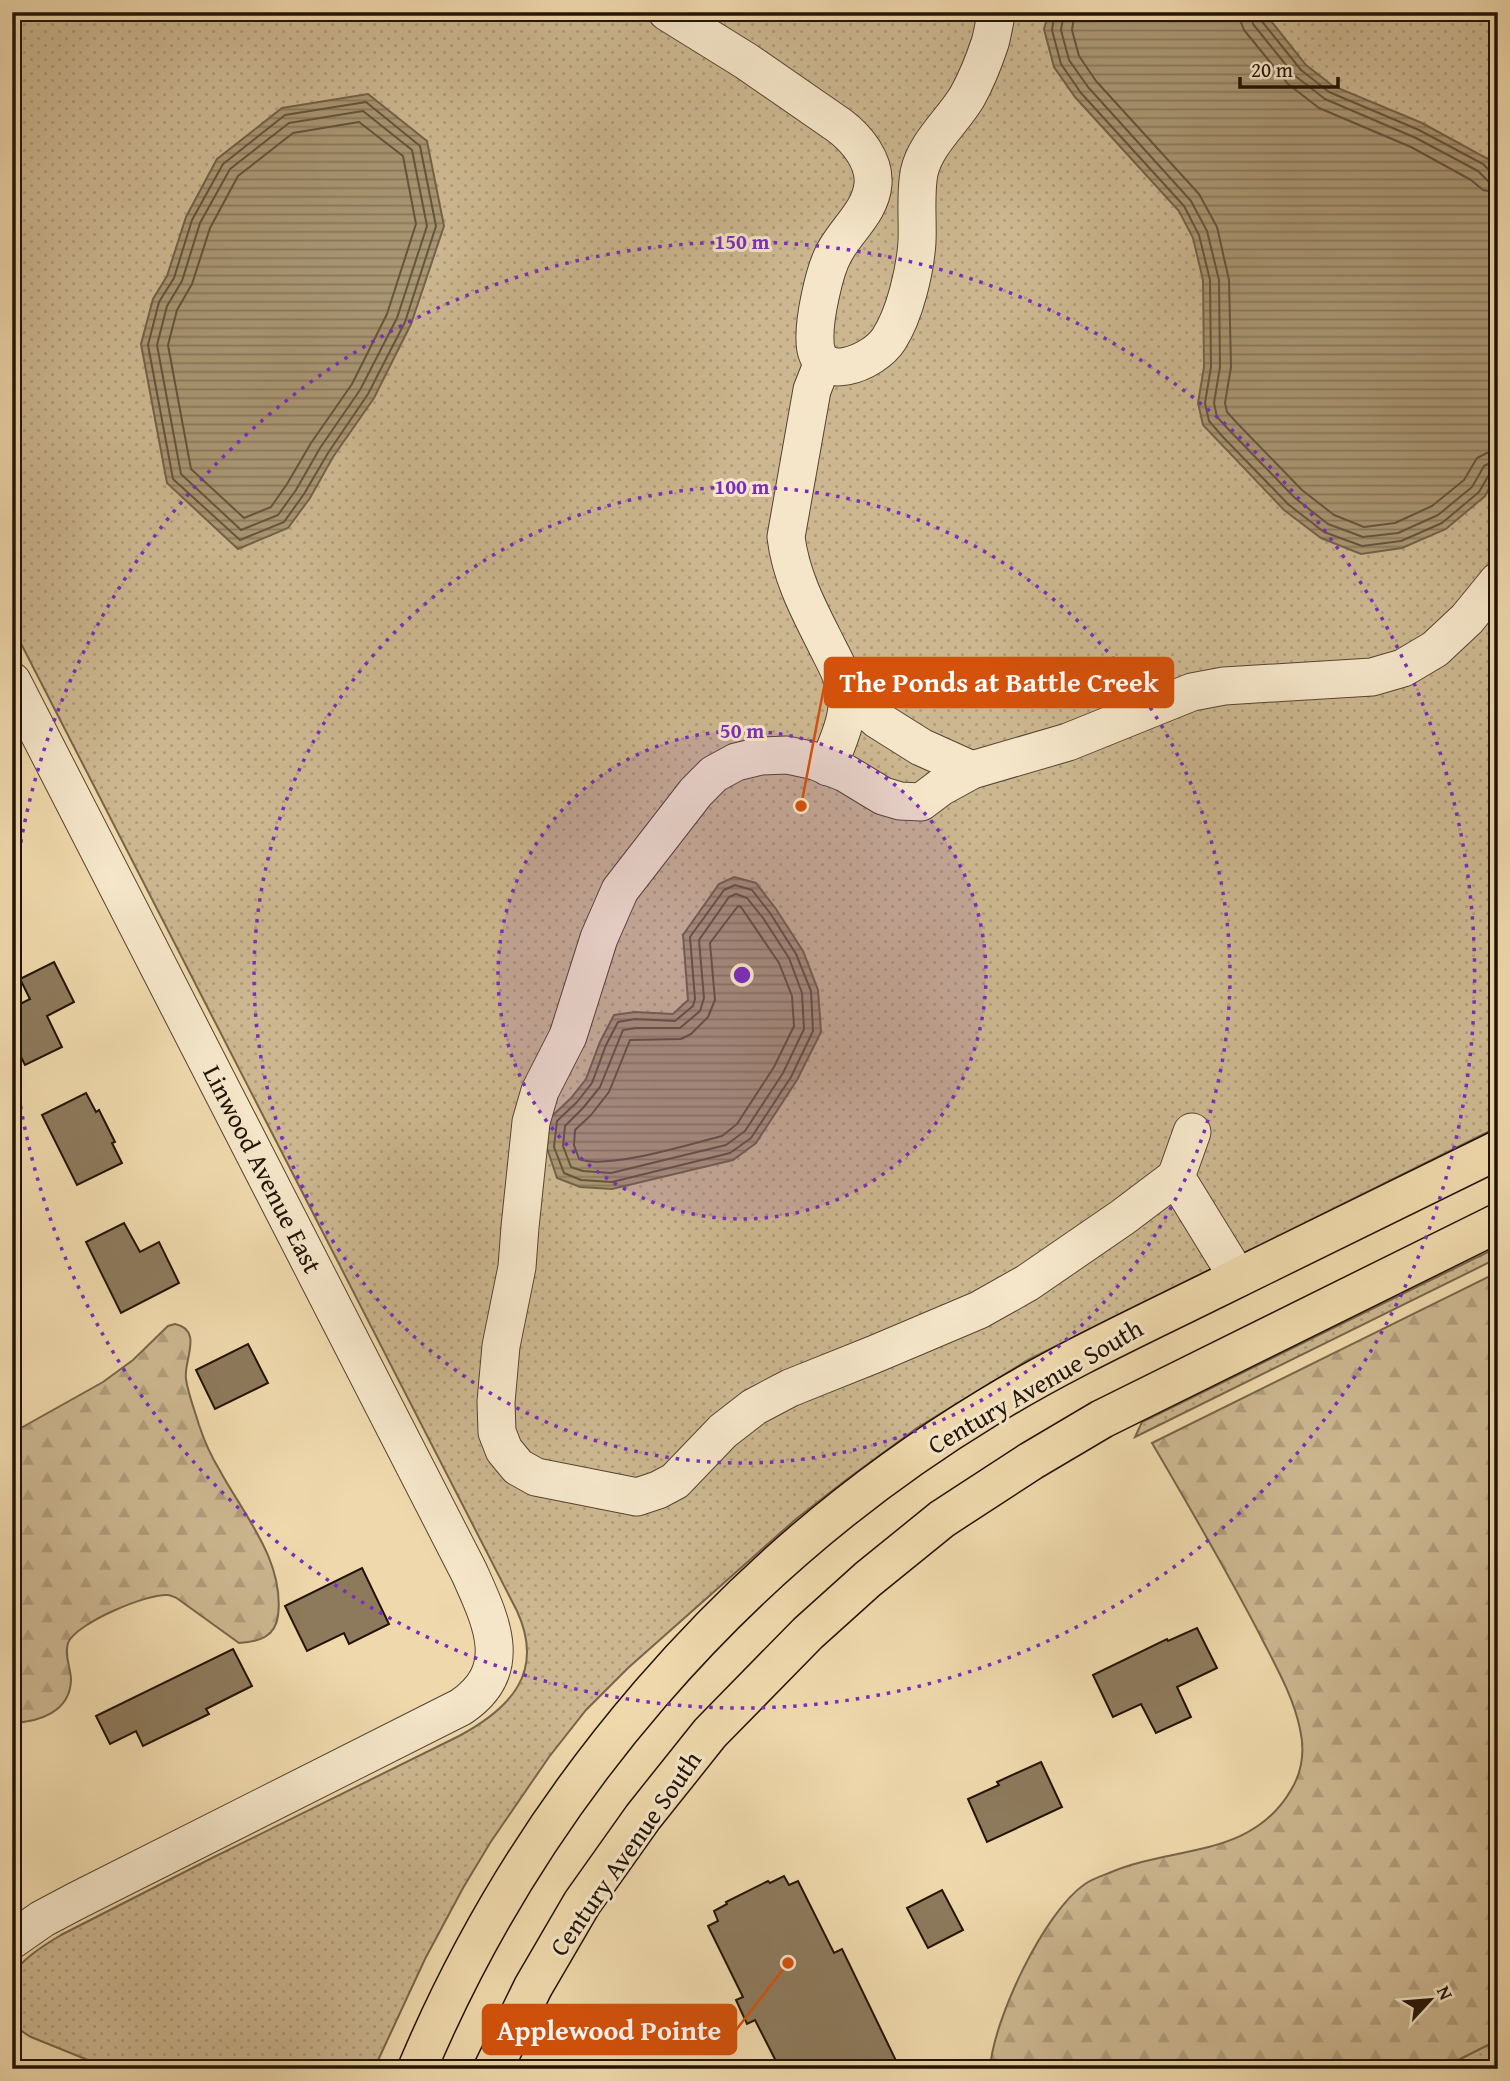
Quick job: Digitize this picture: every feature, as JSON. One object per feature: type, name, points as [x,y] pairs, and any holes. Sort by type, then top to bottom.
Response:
[{"type":"main road","name":"Century Avenue South","points":[[416,2069],[451,1993],[498,1906],[580,1781],[653,1691],[729,1609],[818,1528],[958,1426],[1061,1366],[1498,1150]]},
{"type":"main road","name":"Century Avenue South","points":[[493,2069],[533,1987],[582,1903],[643,1817],[710,1733],[808,1633],[868,1579],[942,1519],[1102,1419],[1498,1223]]},
{"type":"street","points":[[667,12],[746,61],[840,126],[852,136],[867,158],[873,184],[867,203],[833,254],[816,326],[814,343],[818,355],[823,362],[836,367],[849,367],[866,360],[883,349],[894,331],[907,296],[917,246],[919,178],[926,154],[967,97],[990,42],[998,12]]},
{"type":"street","points":[[867,158],[919,178]]},
{"type":"street","points":[[823,362],[812,390],[786,537],[796,582],[847,693],[842,730],[828,767]]},
{"type":"street","points":[[1192,1132],[1176,1177],[1027,1283],[979,1310],[790,1388],[754,1407],[723,1431],[675,1481],[658,1490],[637,1497],[536,1477],[518,1466],[504,1450],[497,1432],[496,1402],[501,1346],[517,1267],[531,1122],[540,1091],[568,1036],[599,938],[620,890],[695,792],[714,774],[736,762],[761,756],[787,755],[815,761],[845,773],[883,796],[900,801],[921,802],[972,770],[1068,742],[1192,692],[1224,686],[1372,677],[1403,668],[1435,649],[1467,619],[1498,582]]},
{"type":"street","name":"Linwood Avenue East","points":[[12,681],[469,1572],[492,1627],[495,1648],[492,1672],[483,1688],[456,1711],[76,1901],[12,1940]]},
{"type":"street","points":[[847,693],[878,720],[921,747],[972,770]]},
{"type":"street","points":[[1176,1177],[1238,1278]]},
{"type":"green space","points":[[12,12],[1498,12],[1498,1127],[1028,1360],[917,1428],[796,1519],[628,1668],[586,1710],[549,1757],[490,1843],[463,1888],[425,1959],[374,2069],[110,2069],[31,2037],[18,2027],[13,2014],[12,1979],[19,1966],[40,1948],[214,1857],[478,1725],[508,1700],[518,1686],[525,1670],[527,1652],[525,1633],[517,1611],[12,626]]},
{"type":"green space","points":[[1498,1247],[1498,1258],[1135,1437],[1142,1422]]},
{"type":"green space","points":[[1498,1272],[1498,2040],[1440,2069],[990,2069],[1000,2023],[1023,1969],[1053,1918],[1069,1898],[1085,1884],[1103,1875],[1134,1864],[1209,1847],[1255,1828],[1274,1812],[1291,1790],[1300,1769],[1302,1737],[1293,1704],[1259,1633],[1152,1443]]},
{"type":"green space","points":[[175,1324],[184,1327],[189,1333],[186,1379],[203,1436],[269,1557],[278,1596],[276,1623],[265,1637],[239,1643],[172,1596],[158,1596],[130,1604],[98,1618],[74,1635],[68,1643],[71,1680],[65,1700],[59,1707],[42,1717],[12,1723],[12,1433],[103,1382],[133,1360],[168,1326]]},
{"type":"green space","points":[[1498,2040],[1498,2069],[1440,2069]]},
{"type":"water","points":[[1049,12],[1264,12],[1306,65],[1333,86],[1422,123],[1488,159],[1498,170],[1498,472],[1485,496],[1446,529],[1402,548],[1361,554],[1321,538],[1284,510],[1203,425],[1198,403],[1204,367],[1203,280],[1193,238],[1179,211],[1075,97],[1054,67],[1044,29]]},
{"type":"water","points":[[368,94],[427,141],[444,226],[411,324],[374,398],[288,528],[238,549],[167,483],[141,344],[153,299],[167,276],[186,217],[217,159],[282,108]]},
{"type":"water","points":[[734,877],[756,883],[776,909],[803,951],[818,990],[821,1032],[797,1080],[756,1143],[733,1160],[612,1189],[580,1187],[557,1178],[547,1148],[550,1118],[586,1079],[614,1015],[635,1012],[673,1014],[688,1000],[683,935],[719,884]]},
{"type":"building","points":[[54,962],[74,1002],[47,1016],[62,1047],[25,1065],[19,1053],[12,1056],[12,1008],[30,999],[20,979]]},
{"type":"building","points":[[86,1093],[96,1112],[99,1110],[122,1163],[77,1185],[42,1115]]},
{"type":"building","points":[[124,1223],[140,1252],[159,1242],[179,1283],[121,1313],[86,1242]]},
{"type":"building","points":[[248,1344],[268,1383],[215,1409],[196,1370]]},
{"type":"building","points":[[362,1568],[389,1624],[349,1644],[344,1633],[307,1651],[285,1606]]},
{"type":"building","points":[[1197,1628],[1217,1668],[1177,1687],[1191,1717],[1156,1733],[1141,1704],[1113,1717],[1093,1675],[1167,1639],[1168,1641]]},
{"type":"building","points":[[233,1649],[252,1686],[206,1709],[209,1714],[143,1746],[136,1731],[110,1744],[96,1716]]},
{"type":"building","points":[[1041,1762],[1062,1807],[987,1842],[968,1799]]},
{"type":"building","points":[[784,1876],[789,1885],[798,1881],[834,1953],[842,1949],[900,2069],[780,2069],[755,2020],[747,2024],[736,2000],[743,1997],[708,1926],[718,1921],[714,1911],[727,1904],[726,1902]]},
{"type":"building","points":[[942,1890],[963,1930],[928,1948],[907,1908]]},
{"type":"place","name":"The Ponds at Battle Creek","points":[[801,806]]},
{"type":"place","name":"Applewood Pointe","points":[[788,1963]]}]
